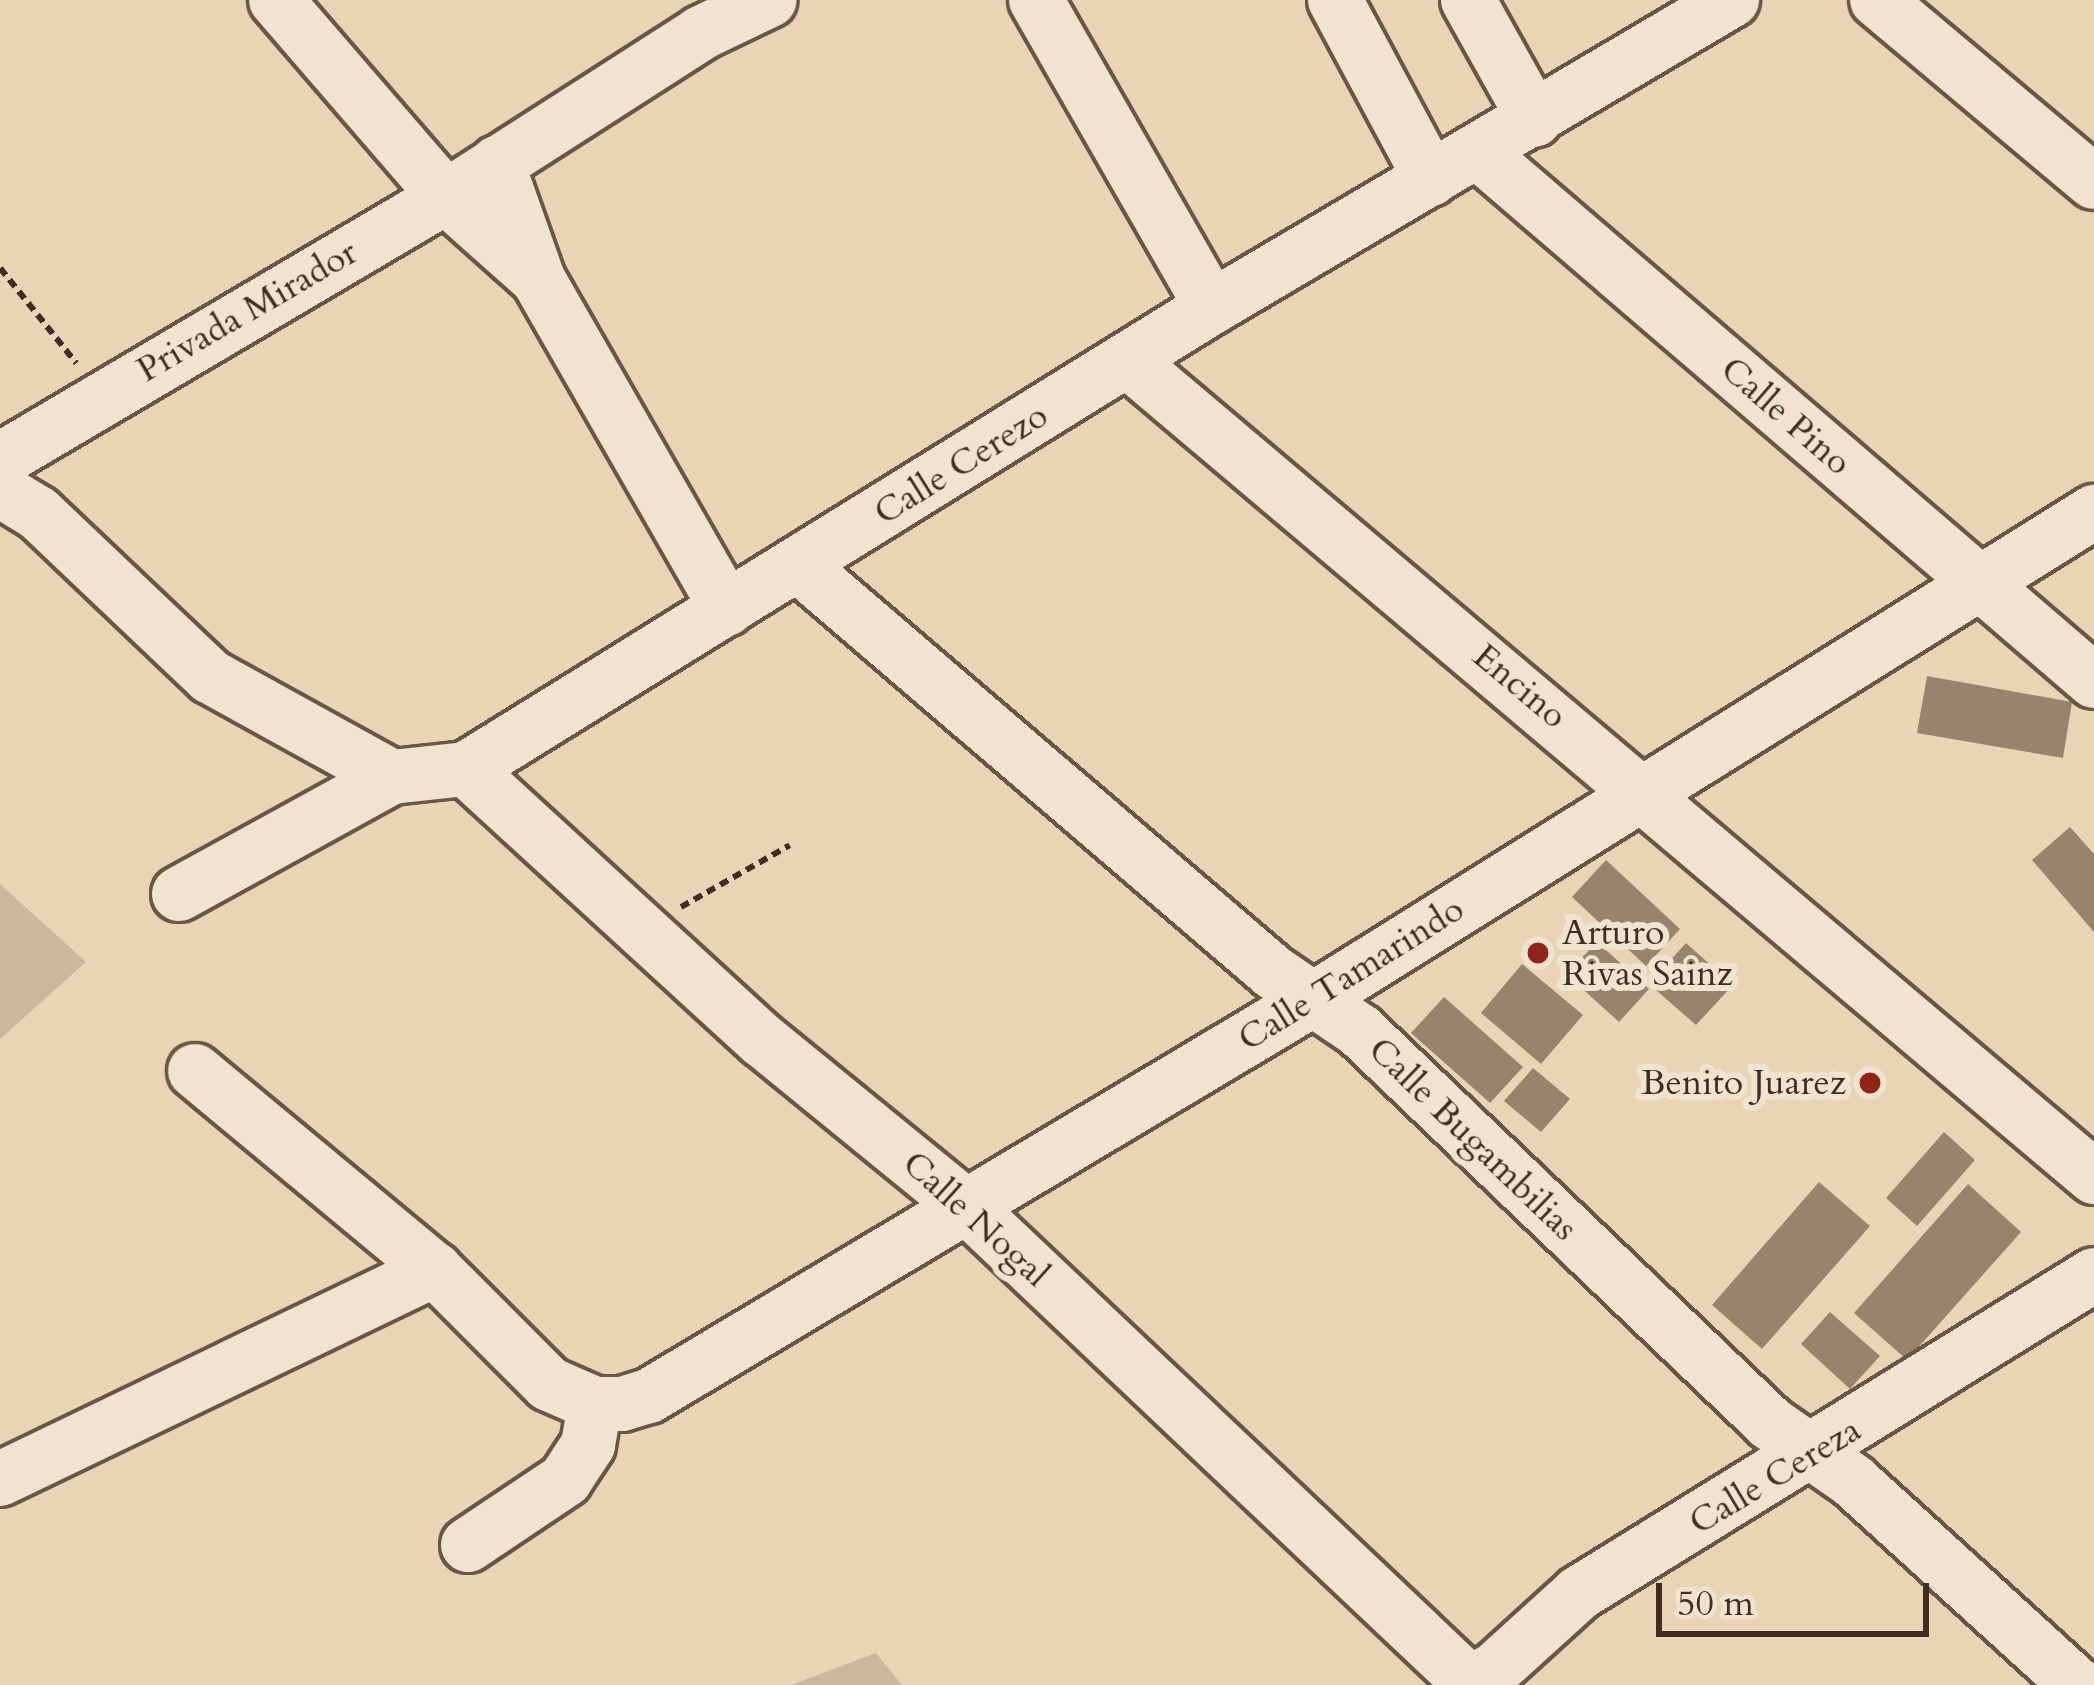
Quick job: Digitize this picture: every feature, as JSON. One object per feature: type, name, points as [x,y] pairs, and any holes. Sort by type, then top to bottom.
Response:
[{"type":"street","points":[[276,0],[446,197],[538,279]]},
{"type":"street","name":"Privada Mirador","points":[[0,460],[101,394],[446,197],[689,16],[770,0]]},
{"type":"street","points":[[1036,0],[1212,307]]},
{"type":"street","points":[[1335,0],[1431,179]]},
{"type":"street","points":[[1468,0],[1535,120]]},
{"type":"street","name":"Calle Cerezo","points":[[179,894],[392,777],[466,769],[1212,307],[1732,0]]},
{"type":"street","points":[[1877,0],[2094,182]]},
{"type":"street","name":"Calle Pino","points":[[1478,152],[2094,681]]},
{"type":"street","points":[[497,163],[538,279],[728,609]]},
{"type":"street","name":"Encino","points":[[1127,360],[1643,788],[2094,1177]]},
{"type":"street","points":[[0,490],[38,513],[211,676],[392,777]]},
{"type":"street","name":"Calle Tamarindo","points":[[595,1404],[649,1396],[968,1208],[1314,1000],[1643,788],[2094,512]]},
{"type":"street","name":"Calle Bugambilias","points":[[798,566],[1314,1000],[1360,1031],[1770,1423],[1815,1454],[2077,1685]]},
{"type":"street","name":"Calle Nogal","points":[[466,769],[641,929],[968,1208],[1469,1685]]},
{"type":"street","points":[[195,1071],[435,1270],[549,1384],[595,1404],[588,1445],[565,1480],[467,1546]]},
{"type":"street","points":[[0,1479],[435,1270]]},
{"type":"street","name":"Calle Cereza","points":[[1469,1685],[1579,1593],[1815,1454],[2094,1275]]},
{"type":"path","points":[[0,268],[101,394]]},
{"type":"path","points":[[641,929],[790,845]]},
{"type":"shaded area","points":[[0,884],[86,962],[0,1039]]},
{"type":"shaded area","points":[[876,1653],[902,1685],[791,1685]]},
{"type":"building","points":[[1927,676],[2072,702],[2063,758],[1917,733]]},
{"type":"building","points":[[2070,827],[2094,854],[2094,932],[2032,860]]},
{"type":"building","points":[[1606,860],[1680,929],[1646,966],[1572,897]]},
{"type":"building","points":[[1597,942],[1649,989],[1619,1022],[1566,974]]},
{"type":"building","points":[[1686,943],[1733,985],[1696,1025],[1649,984]]},
{"type":"building","points":[[1522,964],[1583,1015],[1541,1064],[1481,1013]]},
{"type":"building","points":[[1444,997],[1523,1067],[1490,1103],[1411,1033]]},
{"type":"building","points":[[1533,1068],[1570,1099],[1541,1132],[1504,1101]]},
{"type":"building","points":[[1944,1132],[1975,1160],[1917,1226],[1886,1198]]},
{"type":"building","points":[[1819,1182],[1870,1226],[1762,1349],[1712,1305]]},
{"type":"building","points":[[1968,1184],[2021,1232],[1907,1360],[1854,1313]]},
{"type":"building","points":[[1830,1312],[1880,1356],[1850,1389],[1801,1344]]},
{"type":"place","name":"Arturo Rivas Sainz","points":[[1538,953]]},
{"type":"place","name":"Benito Juarez","points":[[1870,1083]]}]
